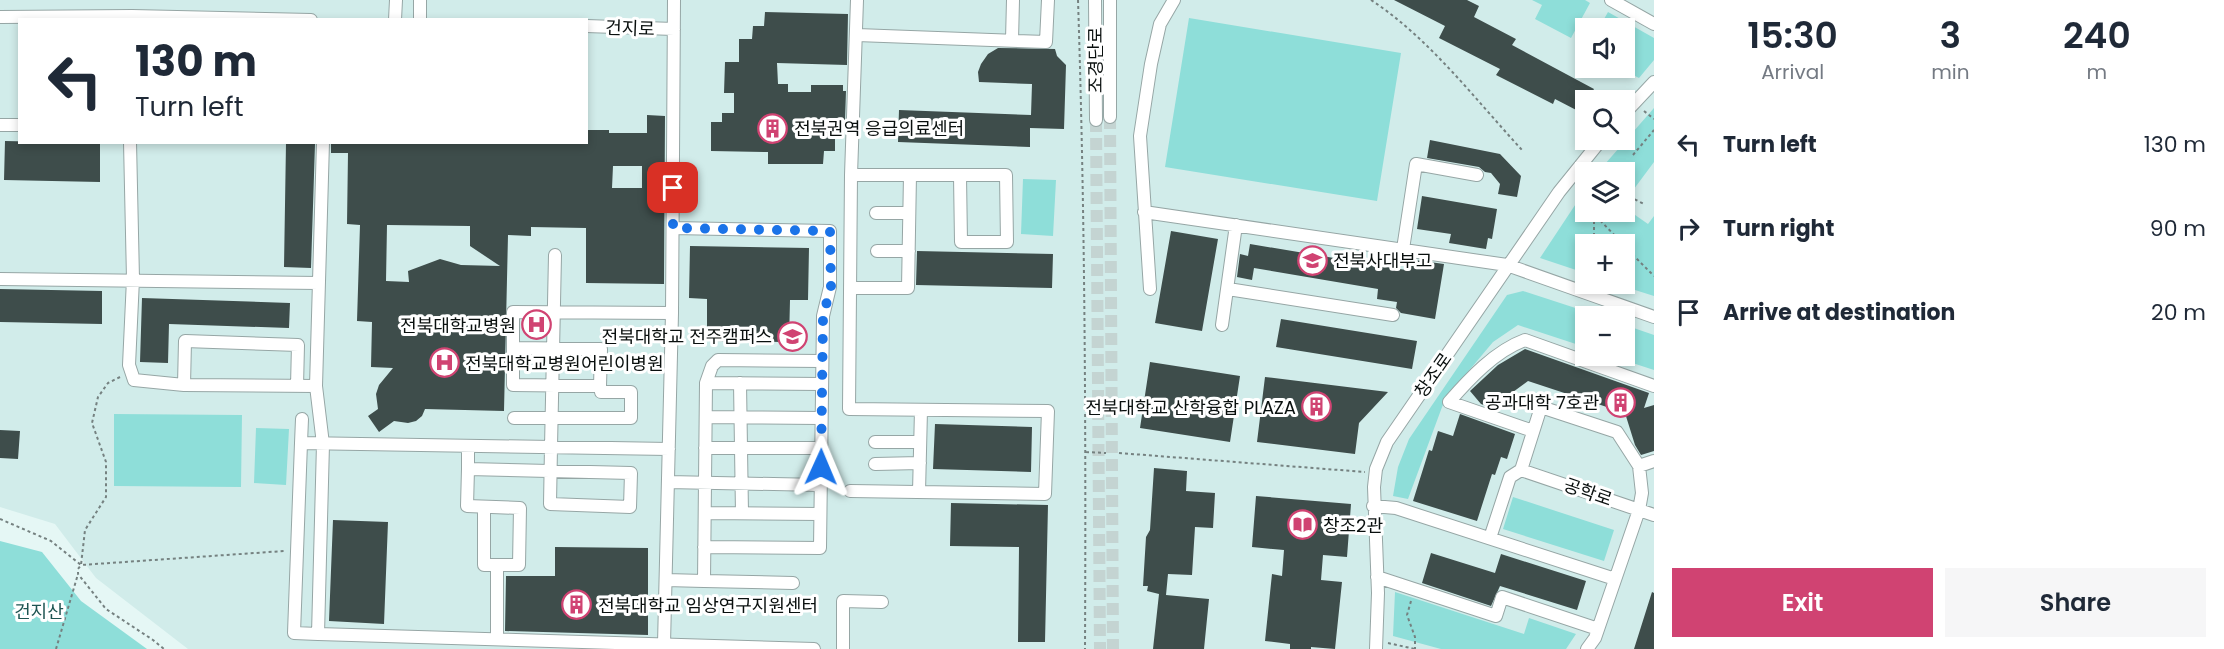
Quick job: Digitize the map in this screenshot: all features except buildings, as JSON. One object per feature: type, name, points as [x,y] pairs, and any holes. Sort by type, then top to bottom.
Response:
[{"type":"street","points":[[395,18],[396,0]]},
{"type":"street","points":[[420,0],[420,18]]},
{"type":"street","points":[[664,644],[672,313],[674,0]]},
{"type":"street","points":[[850,491],[1045,494],[1048,411],[849,409],[851,175],[856,0]]},
{"type":"street","points":[[1012,40],[1013,0]]},
{"type":"street","points":[[856,34],[1046,42],[1048,0]]},
{"type":"street","name":"조경단로","points":[[1095,0],[1096,120]]},
{"type":"street","name":"조경단로","points":[[1110,0],[1110,117]]},
{"type":"street","points":[[1150,289],[1140,136],[1160,24],[1174,0]]},
{"type":"street","points":[[1611,0],[1654,24]]},
{"type":"street","points":[[0,17],[132,18]]},
{"type":"street","name":"건지로","points":[[588,26],[674,29]]},
{"type":"street","points":[[1635,102],[1654,82]]},
{"type":"street","points":[[0,125],[18,125]]},
{"type":"street","points":[[130,144],[133,279],[129,365],[134,380],[184,385],[316,386]]},
{"type":"street","points":[[318,634],[323,444],[316,386],[323,144]]},
{"type":"street","name":"창조로","points":[[1376,646],[1377,577],[1373,506],[1376,469],[1387,442],[1507,266],[1566,183],[1593,150]]},
{"type":"street","points":[[1403,249],[1416,164],[1477,175]]},
{"type":"street","points":[[851,175],[1006,175],[1007,242],[961,242],[960,176]]},
{"type":"street","points":[[851,288],[908,288],[910,176]]},
{"type":"street","points":[[1144,212],[1507,266],[1654,317]]},
{"type":"street","points":[[876,213],[909,213]]},
{"type":"street","points":[[1222,325],[1236,225]]},
{"type":"street","points":[[673,228],[830,231],[831,287],[823,316],[820,548],[704,547]]},
{"type":"street","points":[[877,251],[909,251]]},
{"type":"street","points":[[468,469],[550,471],[631,473],[630,507],[550,504],[550,471],[555,255]]},
{"type":"street","points":[[0,279],[319,283]]},
{"type":"street","points":[[1228,289],[1394,315]]},
{"type":"street","points":[[600,386],[513,385],[513,312],[672,313]]},
{"type":"street","points":[[1533,431],[1449,402],[1466,383],[1510,345],[1524,340],[1654,386]]},
{"type":"street","points":[[184,385],[185,341],[298,345],[297,386]]},
{"type":"street","points":[[513,348],[601,349],[601,392],[631,393],[631,418],[514,418]]},
{"type":"street","points":[[704,581],[706,383],[711,366],[718,360],[822,361]]},
{"type":"street","points":[[706,383],[822,384]]},
{"type":"street","points":[[741,383],[742,513]]},
{"type":"street","points":[[1490,538],[1510,477],[1521,470],[1541,407],[1617,432],[1640,466],[1642,493],[1639,510],[1616,579],[1595,638],[1587,649]]},
{"type":"street","points":[[919,492],[921,410]]},
{"type":"street","points":[[706,417],[821,418]]},
{"type":"street","points":[[302,419],[294,633],[814,649]]},
{"type":"street","points":[[875,442],[920,442]]},
{"type":"street","points":[[301,443],[669,449]]},
{"type":"street","points":[[468,446],[467,506],[520,508],[519,565],[484,565],[484,507]]},
{"type":"street","points":[[705,448],[821,448]]},
{"type":"street","points":[[1640,466],[1654,461]]},
{"type":"street","points":[[875,464],[920,463]]},
{"type":"street","name":"공학로","points":[[1521,470],[1654,515]]},
{"type":"street","points":[[668,482],[820,485]]},
{"type":"street","points":[[1373,506],[1396,508],[1616,579]]},
{"type":"street","points":[[705,513],[820,514]]},
{"type":"street","points":[[497,565],[497,639]]},
{"type":"street","points":[[1377,577],[1496,616],[1502,597],[1598,629]]},
{"type":"street","points":[[666,580],[793,583]]},
{"type":"street","points":[[843,649],[843,600],[882,602]]},
{"type":"path","points":[[1078,0],[1086,452],[1085,649]]},
{"type":"path","points":[[1371,0],[1420,39],[1522,150]]},
{"type":"path","points":[[1644,111],[1654,119]]},
{"type":"path","points":[[1633,155],[1654,130]]},
{"type":"path","points":[[1635,200],[1644,204]]},
{"type":"path","points":[[1602,222],[1613,234]]},
{"type":"path","points":[[1635,256],[1654,276]]},
{"type":"path","points":[[56,649],[78,568],[81,565],[85,530],[106,497],[106,462],[92,423],[98,397],[108,383],[123,375],[129,365]]},
{"type":"path","points":[[1086,452],[1106,453]]},
{"type":"path","points":[[1119,453],[1367,472]]},
{"type":"path","points":[[0,519],[51,541],[81,565],[297,550]]},
{"type":"path","points":[[78,574],[106,609],[164,649]]},
{"type":"path","points":[[1376,646],[1415,649],[1415,637],[1407,615],[1414,589]]},
{"type":"shaded area","name":"전북대학교 전주캠퍼스","points":[[0,0],[1654,0],[1654,649],[188,649],[96,578],[55,524],[0,507]]},
{"type":"green space","points":[[1532,0],[1585,0],[1590,3],[1582,18],[1575,18],[1575,31],[1571,38],[1535,19],[1542,5]]},
{"type":"green space","points":[[1608,12],[1619,18],[1605,18]]},
{"type":"green space","points":[[1189,18],[1401,53],[1377,201],[1165,167]]},
{"type":"green space","points":[[1635,27],[1654,38],[1654,60],[1639,78],[1635,76]]},
{"type":"green space","points":[[1654,108],[1654,162],[1635,188],[1635,162],[1607,162],[1617,150],[1635,150],[1635,130]]},
{"type":"green space","points":[[1023,179],[1056,180],[1053,236],[1021,234]]},
{"type":"green space","points":[[1575,205],[1575,222],[1635,222],[1635,215],[1648,224],[1654,216],[1654,296],[1635,290],[1635,234],[1575,234],[1575,270],[1540,258]]},
{"type":"green space","points":[[1523,291],[1575,308],[1575,344],[1518,325],[1493,342],[1445,399],[1408,499],[1393,496],[1398,467],[1409,439],[1507,295]]},
{"type":"green space","points":[[1635,328],[1654,335],[1654,370],[1635,364]]},
{"type":"green space","points":[[114,414],[242,415],[241,487],[114,486]]},
{"type":"green space","points":[[256,428],[289,429],[286,485],[254,483]]},
{"type":"green space","points":[[1513,497],[1614,530],[1604,561],[1503,529]]},
{"type":"green space","name":"건지산","points":[[0,541],[42,552],[81,601],[147,649],[0,649]]},
{"type":"green space","points":[[1395,592],[1524,634],[1529,618],[1576,634],[1566,649],[1441,649],[1393,636]]},
{"type":"tunnel","points":[[1110,117],[1113,649]]},
{"type":"tunnel","points":[[1096,120],[1100,649]]},
{"type":"place","name":"전북권역 응급의료센터","points":[[773,128]]},
{"type":"place","name":"전북사대부고","points":[[1312,260]]},
{"type":"place","name":"전북대학교병원","points":[[537,325]]},
{"type":"place","name":"전북대학교 전주캠퍼스","points":[[793,336]]},
{"type":"place","name":"전북대학교병원어린이병원","points":[[444,363]]},
{"type":"place","name":"공과대학 7호관","points":[[1620,402]]},
{"type":"place","name":"전북대학교 산학융합 PLAZA","points":[[1317,407]]},
{"type":"place","name":"창조2관","points":[[1302,525]]},
{"type":"place","name":"전북대학교 임상연구지원센터","points":[[577,605]]},
{"type":"route","points":[[673,188],[673,228],[830,231],[831,287],[823,316],[821,467]]}]
